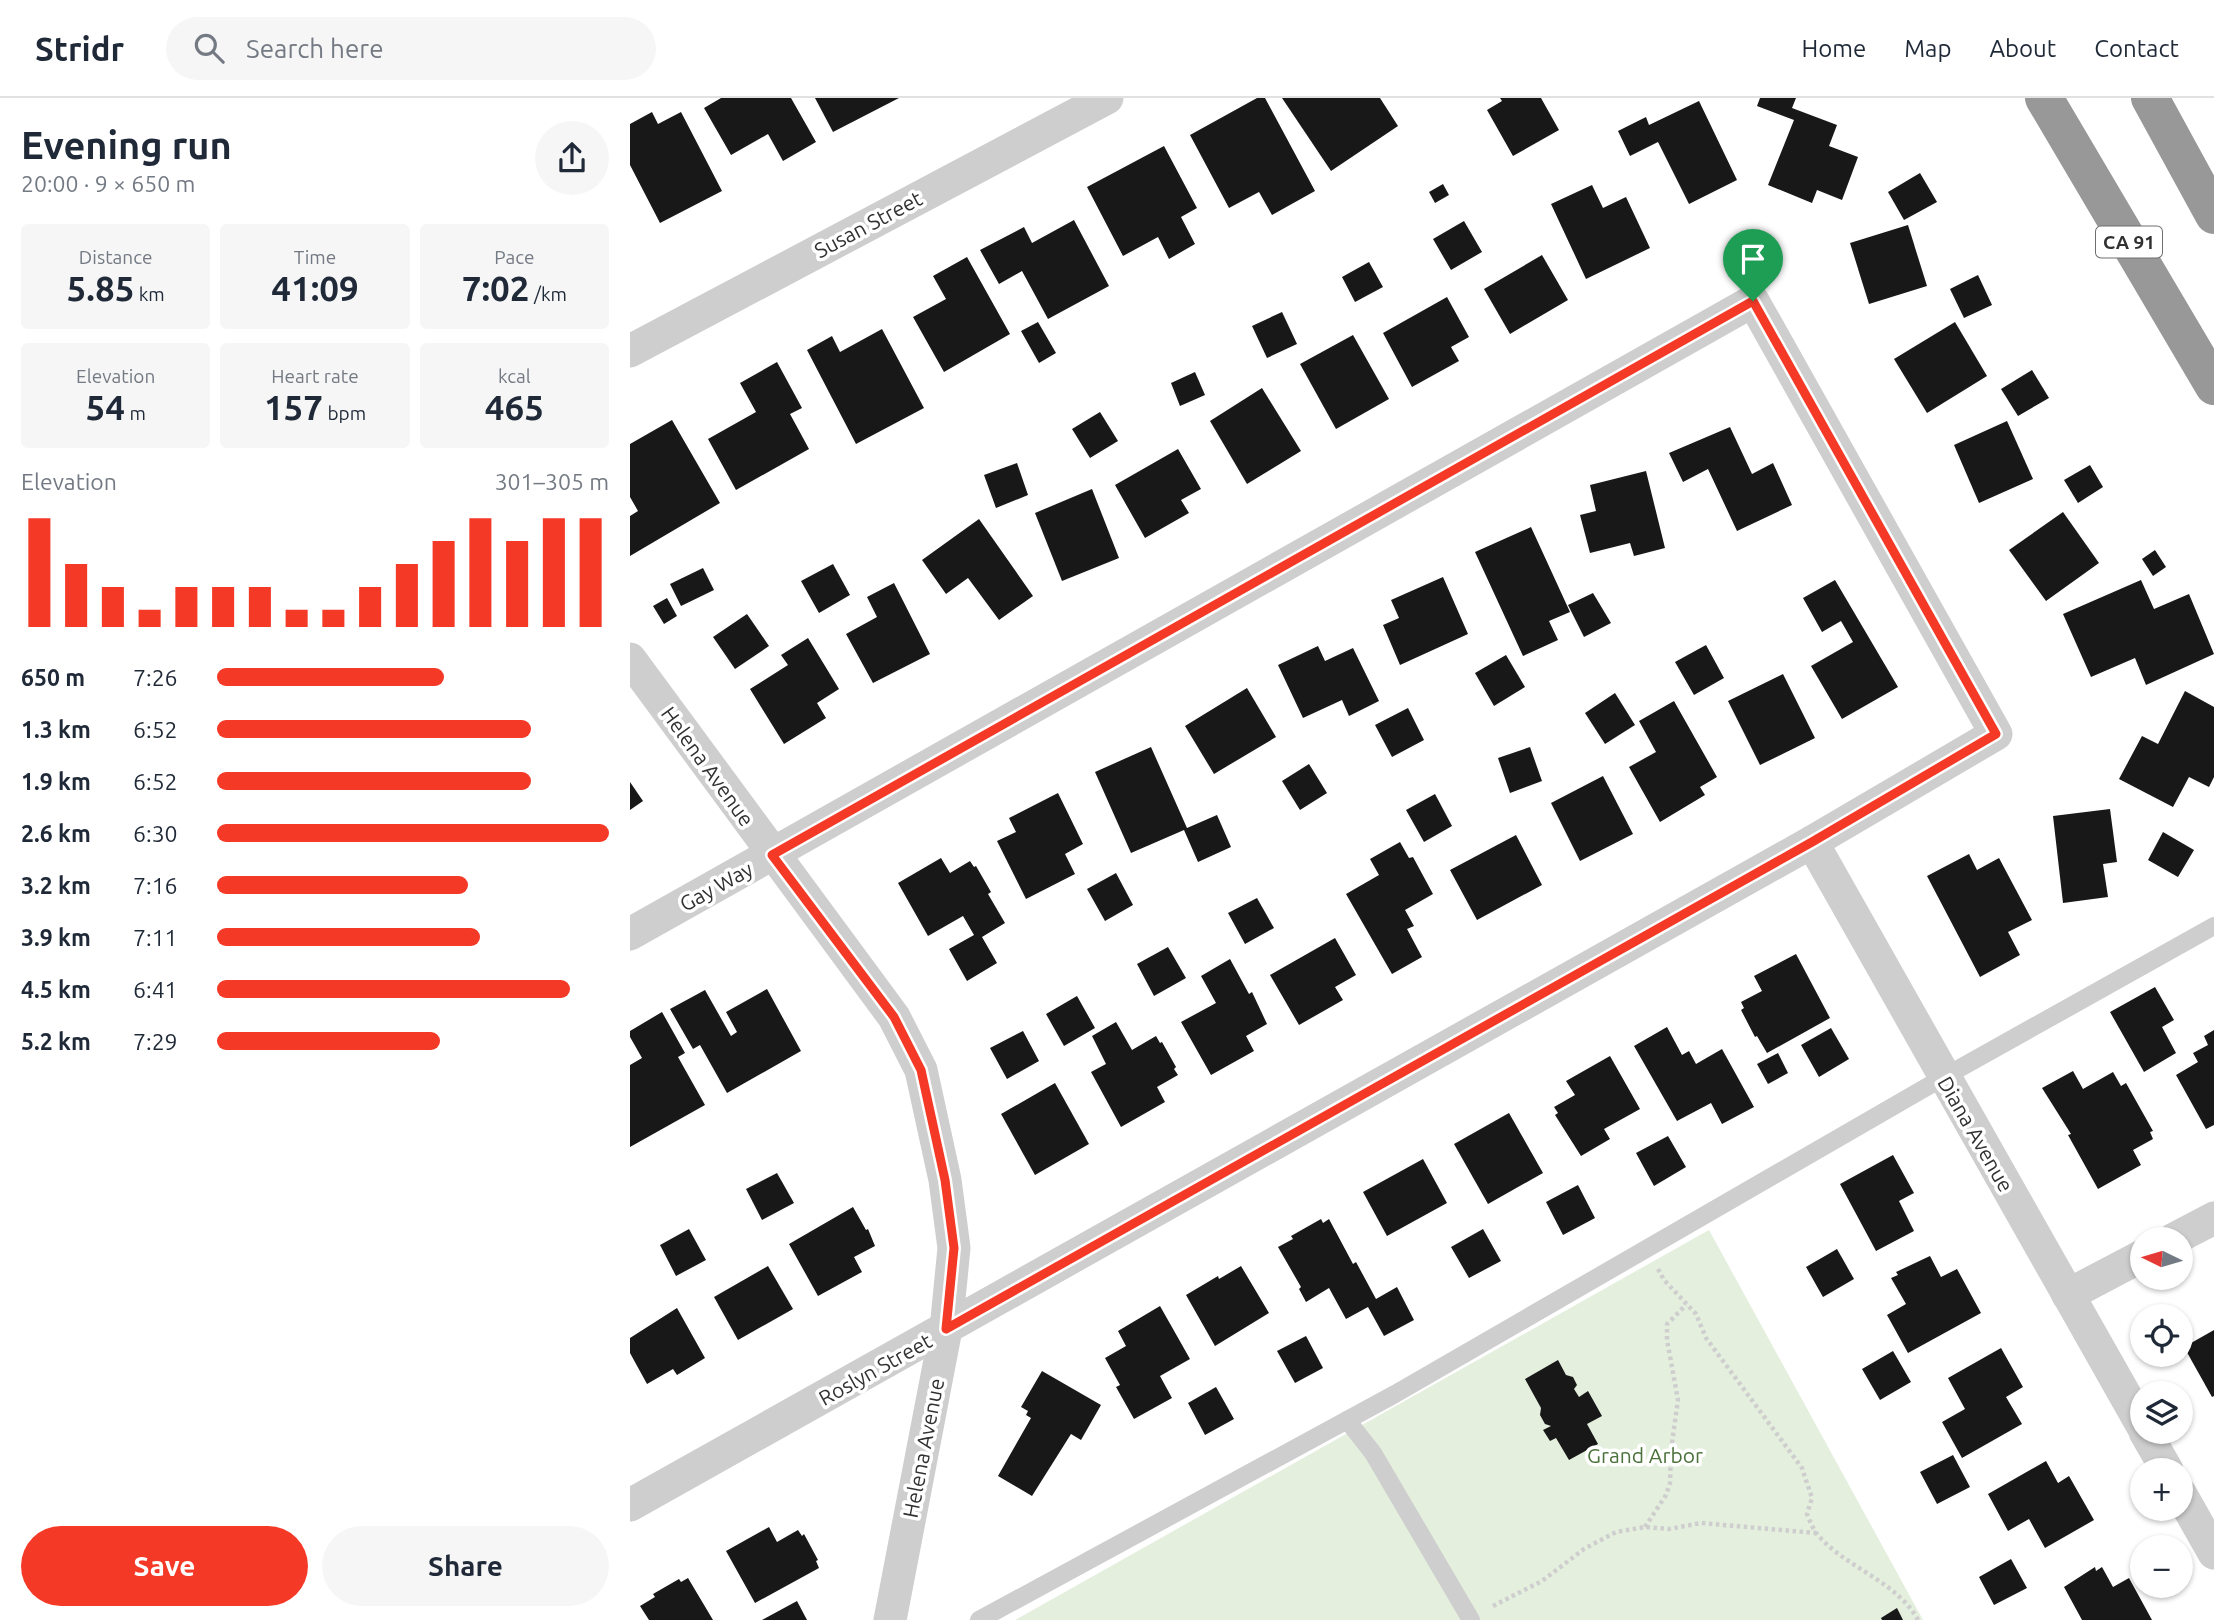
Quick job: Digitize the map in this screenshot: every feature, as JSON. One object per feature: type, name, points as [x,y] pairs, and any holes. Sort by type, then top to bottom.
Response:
[{"type":"highway","name":"CA 91","points":[[2044,98],[2214,386]]},
{"type":"highway","points":[[2150,98],[2214,215]]},
{"type":"street","name":"Susan Street","points":[[630,351],[1107,98]]},
{"type":"street","name":"Gay Way","points":[[630,934],[1753,301],[1996,734]]},
{"type":"street","name":"Helena Avenue","points":[[630,659],[894,1017],[921,1070],[945,1180],[954,1248],[946,1329],[890,1620]]},
{"type":"street","name":"Roslyn Street","points":[[630,1505],[1812,842],[1996,734]]},
{"type":"street","name":"Diana Avenue","points":[[1812,842],[2130,1404]]},
{"type":"street","points":[[2193,1229],[2214,1218]]},
{"type":"street","points":[[2068,1295],[2130,1262]]},
{"type":"street","points":[[2193,1516],[2214,1553]]},
{"type":"lane","points":[[979,1620],[1347,1420],[1944,1077],[2214,926]]},
{"type":"lane","points":[[1347,1420],[1373,1453],[1471,1620]]},
{"type":"path","points":[[1648,1248],[1664,1280],[1696,1314],[1706,1338],[1801,1468],[1812,1497],[1807,1514],[1816,1534],[1843,1557],[1891,1590],[1918,1620]]},
{"type":"path","points":[[1645,1527],[1666,1495],[1670,1483],[1671,1450],[1678,1400],[1667,1340],[1668,1324],[1686,1305]]},
{"type":"path","points":[[1489,1608],[1542,1581],[1584,1549],[1616,1532],[1645,1527],[1669,1529],[1702,1523],[1816,1534]]},
{"type":"green space","name":"Grand Arbor","points":[[1709,1230],[1923,1620],[1015,1620]]},
{"type":"building","points":[[721,98],[791,98],[816,142],[783,161],[768,134],[731,155],[704,108]]},
{"type":"building","points":[[815,98],[899,98],[833,132]]},
{"type":"building","points":[[1257,98],[1265,98],[1315,191],[1272,215],[1259,192],[1229,208],[1190,135]]},
{"type":"building","points":[[1282,98],[1380,98],[1398,126],[1331,171]]},
{"type":"building","points":[[1500,98],[1541,98],[1559,130],[1513,156],[1487,110],[1502,101]]},
{"type":"building","points":[[1760,98],[1796,98],[1792,108],[1837,125],[1829,146],[1858,157],[1842,200],[1817,190],[1812,203],[1768,185],[1794,120],[1757,106]]},
{"type":"building","points":[[1699,101],[1737,180],[1689,204],[1658,142],[1630,156],[1618,131],[1646,117],[1649,125]]},
{"type":"building","points":[[652,112],[658,124],[681,112],[722,191],[660,223],[630,165],[630,124]]},
{"type":"building","points":[[1164,146],[1197,208],[1181,217],[1195,244],[1169,259],[1158,237],[1123,256],[1087,187]]},
{"type":"building","points":[[1920,173],[1937,202],[1904,220],[1888,192]]},
{"type":"building","points":[[1443,184],[1449,195],[1435,203],[1429,192]]},
{"type":"building","points":[[1592,185],[1603,208],[1626,197],[1650,248],[1586,279],[1551,204]]},
{"type":"building","points":[[1074,220],[1109,286],[1048,319],[1022,271],[999,284],[980,250],[1024,227],[1032,243]]},
{"type":"building","points":[[1464,221],[1482,252],[1451,270],[1433,239]]},
{"type":"building","points":[[1908,225],[1927,286],[1869,304],[1850,243]]},
{"type":"building","points":[[1542,255],[1568,300],[1510,334],[1484,289]]},
{"type":"building","points":[[967,257],[1010,334],[944,372],[913,317],[946,299],[933,276]]},
{"type":"building","points":[[1369,262],[1383,287],[1355,302],[1342,277]]},
{"type":"building","points":[[1978,275],[1992,305],[1964,318],[1950,289]]},
{"type":"building","points":[[1447,297],[1469,337],[1451,347],[1459,361],[1412,387],[1383,333]]},
{"type":"building","points":[[1282,312],[1297,344],[1267,358],[1252,326]]},
{"type":"building","points":[[1038,322],[1056,353],[1039,363],[1021,331]]},
{"type":"building","points":[[1955,322],[1987,376],[1927,413],[1894,359]]},
{"type":"building","points":[[882,329],[924,408],[856,444],[807,350],[832,336],[840,352]]},
{"type":"building","points":[[1353,335],[1389,399],[1336,429],[1300,364]]},
{"type":"building","points":[[777,362],[802,408],[790,414],[809,449],[736,490],[708,439],[756,412],[740,383]]},
{"type":"building","points":[[2032,370],[2049,398],[2018,416],[2001,389]]},
{"type":"building","points":[[1195,372],[1205,395],[1180,406],[1171,383]]},
{"type":"building","points":[[1262,388],[1301,451],[1247,484],[1210,421]]},
{"type":"building","points":[[1100,412],[1118,441],[1090,458],[1072,429]]},
{"type":"building","points":[[672,420],[720,503],[630,556],[630,516],[638,511],[630,497],[630,444]]},
{"type":"building","points":[[2007,421],[2033,479],[1979,503],[1954,445]]},
{"type":"building","points":[[1730,427],[1752,474],[1773,463],[1792,505],[1737,531],[1708,469],[1683,482],[1669,453]]},
{"type":"building","points":[[1178,449],[1201,489],[1181,500],[1189,513],[1145,538],[1115,485]]},
{"type":"building","points":[[1017,463],[1028,495],[996,508],[984,475]]},
{"type":"building","points":[[2090,465],[2103,487],[2078,503],[2064,480]]},
{"type":"building","points":[[1646,471],[1665,548],[1634,556],[1630,543],[1590,553],[1580,515],[1596,511],[1590,485]]},
{"type":"building","points":[[1092,489],[1119,558],[1062,581],[1035,513]]},
{"type":"building","points":[[2063,512],[2099,563],[2046,601],[2009,550]]},
{"type":"building","points":[[979,519],[1033,596],[999,620],[968,578],[946,594],[922,560]]},
{"type":"building","points":[[1531,527],[1570,612],[1549,621],[1558,640],[1523,656],[1475,552]]},
{"type":"building","points":[[2155,550],[2166,567],[2153,576],[2142,559]]},
{"type":"building","points":[[833,564],[850,595],[819,613],[801,581]]},
{"type":"building","points":[[703,568],[714,590],[681,606],[670,584]]},
{"type":"building","points":[[1443,577],[1468,634],[1400,665],[1383,625],[1399,618],[1391,600]]},
{"type":"building","points":[[1835,580],[1898,687],[1842,719],[1811,666],[1853,642],[1841,621],[1822,632],[1803,598]]},
{"type":"building","points":[[2141,580],[2154,609],[2189,594],[2214,654],[2146,685],[2135,658],[2091,677],[2063,614]]},
{"type":"building","points":[[894,583],[930,654],[873,683],[846,634],[877,617],[867,597]]},
{"type":"building","points":[[1593,593],[1611,623],[1584,637],[1568,605]]},
{"type":"building","points":[[667,598],[677,616],[664,624],[653,606]]},
{"type":"building","points":[[747,614],[769,646],[735,669],[713,637]]},
{"type":"building","points":[[808,638],[839,689],[817,703],[826,718],[784,744],[750,689],[788,665],[781,655]]},
{"type":"building","points":[[1706,645],[1724,678],[1694,695],[1675,662]]},
{"type":"building","points":[[1318,646],[1325,661],[1353,648],[1379,701],[1349,716],[1342,700],[1303,718],[1278,665]]},
{"type":"building","points":[[1506,655],[1525,687],[1494,706],[1475,673]]},
{"type":"building","points":[[1783,674],[1815,738],[1760,765],[1728,701]]},
{"type":"building","points":[[1247,688],[1276,737],[1214,774],[1185,726]]},
{"type":"building","points":[[2185,691],[2214,707],[2214,777],[2209,787],[2189,777],[2173,807],[2119,779],[2142,736],[2158,744]]},
{"type":"building","points":[[1615,693],[1635,725],[1605,744],[1585,713]]},
{"type":"building","points":[[1674,701],[1717,777],[1700,787],[1705,795],[1660,822],[1629,767],[1656,752],[1639,721]]},
{"type":"building","points":[[1408,708],[1424,740],[1392,757],[1375,725]]},
{"type":"building","points":[[1151,747],[1187,828],[1217,815],[1231,847],[1198,862],[1184,830],[1131,853],[1095,772]]},
{"type":"building","points":[[1530,747],[1542,781],[1510,793],[1498,758]]},
{"type":"building","points":[[1309,764],[1327,793],[1300,810],[1282,781]]},
{"type":"building","points":[[1603,776],[1633,834],[1580,861],[1551,803]]},
{"type":"building","points":[[630,782],[643,801],[630,810]]},
{"type":"building","points":[[1058,793],[1083,844],[1065,854],[1075,874],[1026,899],[997,841],[1016,832],[1009,818]]},
{"type":"building","points":[[1435,794],[1452,826],[1424,842],[1406,810]]},
{"type":"building","points":[[2110,809],[2117,862],[2103,864],[2108,897],[2063,903],[2053,816]]},
{"type":"building","points":[[2163,832],[2194,850],[2178,877],[2148,860]]},
{"type":"building","points":[[1516,835],[1542,885],[1477,920],[1450,870]]},
{"type":"building","points":[[1400,842],[1409,858],[1413,857],[1433,894],[1405,910],[1414,926],[1407,929],[1422,957],[1392,974],[1346,894],[1379,875],[1370,859]]},
{"type":"building","points":[[1969,854],[1977,870],[1999,858],[2032,920],[2008,932],[2020,955],[1980,977],[1927,876]]},
{"type":"building","points":[[941,858],[950,873],[970,861],[976,866],[1005,923],[982,937],[997,963],[967,981],[949,949],[974,935],[963,916],[928,936],[898,883]]},
{"type":"building","points":[[1116,873],[1133,905],[1105,921],[1087,889]]},
{"type":"building","points":[[1257,898],[1274,928],[1245,944],[1228,913]]},
{"type":"building","points":[[1335,938],[1356,975],[1335,987],[1343,1000],[1299,1025],[1270,975]]},
{"type":"building","points":[[1168,947],[1186,978],[1154,996],[1137,964]]},
{"type":"building","points":[[1796,954],[1830,1018],[1767,1053],[1741,1010],[1744,1008],[1741,1002],[1762,991],[1754,976]]},
{"type":"building","points":[[1230,959],[1249,994],[1252,992],[1267,1024],[1246,1036],[1254,1051],[1211,1075],[1181,1022],[1216,1003],[1201,976]]},
{"type":"building","points":[[2155,987],[2174,1020],[2162,1027],[2176,1053],[2144,1072],[2110,1012]]},
{"type":"building","points":[[767,989],[801,1051],[727,1093],[700,1045],[693,1049],[670,1009],[705,990],[731,1036],[737,1032],[726,1012]]},
{"type":"building","points":[[1077,996],[1095,1028],[1064,1046],[1046,1014]]},
{"type":"building","points":[[662,1012],[685,1053],[678,1057],[705,1105],[630,1147],[630,1065],[642,1058],[630,1037],[630,1031]]},
{"type":"building","points":[[1116,1022],[1132,1050],[1156,1036],[1160,1043],[1162,1042],[1178,1075],[1157,1087],[1165,1102],[1121,1127],[1091,1072],[1106,1064],[1092,1036]]},
{"type":"building","points":[[1667,1027],[1682,1055],[1689,1051],[1696,1064],[1722,1049],[1754,1107],[1722,1124],[1711,1103],[1677,1121],[1634,1046]]},
{"type":"building","points":[[1831,1028],[1849,1059],[1819,1077],[1801,1045]]},
{"type":"building","points":[[2214,1030],[2214,1125],[2206,1129],[2176,1075],[2198,1062],[2193,1053],[2208,1045],[2204,1036]]},
{"type":"building","points":[[1023,1031],[1039,1061],[1007,1079],[990,1048]]},
{"type":"building","points":[[1778,1053],[1788,1073],[1768,1084],[1757,1064]]},
{"type":"building","points":[[1610,1056],[1640,1109],[1604,1129],[1610,1139],[1581,1156],[1555,1115],[1558,1113],[1554,1107],[1575,1095],[1566,1081]]},
{"type":"building","points":[[2073,1071],[2083,1089],[2113,1072],[2121,1086],[2126,1083],[2153,1131],[2150,1132],[2153,1139],[2133,1150],[2141,1165],[2098,1189],[2068,1135],[2071,1134],[2042,1088]]},
{"type":"building","points":[[1055,1083],[1089,1144],[1035,1175],[1001,1114]]},
{"type":"building","points":[[1509,1113],[1543,1173],[1488,1204],[1454,1144]]},
{"type":"building","points":[[1668,1136],[1686,1167],[1654,1186],[1636,1153]]},
{"type":"building","points":[[1893,1155],[1914,1193],[1899,1201],[1914,1231],[1876,1251],[1840,1184]]},
{"type":"building","points":[[1423,1159],[1447,1203],[1387,1236],[1363,1192]]},
{"type":"building","points":[[777,1173],[794,1203],[762,1220],[746,1189]]},
{"type":"building","points":[[1578,1185],[1595,1218],[1563,1235],[1546,1202]]},
{"type":"building","points":[[853,1207],[866,1230],[868,1229],[875,1246],[854,1257],[862,1272],[818,1296],[789,1244]]},
{"type":"building","points":[[1321,1219],[1323,1223],[1329,1219],[1353,1264],[1356,1262],[1376,1299],[1397,1287],[1414,1320],[1384,1336],[1368,1307],[1346,1319],[1329,1288],[1306,1302],[1299,1289],[1301,1287],[1278,1247],[1293,1239],[1291,1236]]},
{"type":"building","points":[[689,1229],[706,1260],[676,1276],[660,1245]]},
{"type":"building","points":[[1483,1229],[1501,1261],[1469,1278],[1451,1247]]},
{"type":"building","points":[[1837,1249],[1854,1279],[1823,1297],[1806,1267]]},
{"type":"building","points":[[1930,1256],[1941,1277],[1957,1269],[1981,1313],[1908,1353],[1887,1315],[1906,1304],[1891,1278],[1898,1275],[1896,1272]]},
{"type":"building","points":[[768,1266],[793,1309],[738,1340],[714,1297]]},
{"type":"building","points":[[1241,1266],[1269,1313],[1215,1346],[1186,1295]]},
{"type":"building","points":[[1160,1306],[1190,1359],[1160,1376],[1172,1398],[1134,1419],[1116,1387],[1120,1385],[1105,1358],[1126,1346],[1118,1331]]},
{"type":"building","points":[[677,1308],[705,1358],[677,1375],[673,1369],[647,1384],[630,1353],[630,1338]]},
{"type":"building","points":[[2214,1330],[2212,1397],[2193,1363],[2193,1342]]},
{"type":"building","points":[[1306,1336],[1323,1368],[1295,1383],[1277,1351]]},
{"type":"building","points":[[2001,1348],[2023,1387],[2006,1397],[2022,1424],[1962,1458],[1942,1422],[1965,1409],[1948,1378]]},
{"type":"building","points":[[1893,1351],[1911,1382],[1880,1400],[1862,1369]]},
{"type":"building","points":[[1558,1360],[1566,1375],[1573,1377],[1577,1385],[1574,1389],[1579,1397],[1588,1391],[1602,1416],[1587,1424],[1598,1444],[1569,1460],[1556,1438],[1550,1441],[1543,1430],[1551,1426],[1545,1424],[1540,1415],[1541,1408],[1525,1379]]},
{"type":"building","points":[[1042,1371],[1101,1405],[1081,1440],[1071,1434],[1032,1496],[998,1476],[1031,1418],[1026,1415],[1028,1411],[1021,1407]]},
{"type":"building","points":[[1216,1387],[1234,1419],[1205,1435],[1188,1403]]},
{"type":"building","points":[[1953,1455],[1970,1487],[1937,1504],[1920,1472]]},
{"type":"building","points":[[2046,1461],[2058,1483],[2069,1476],[2094,1520],[2045,1548],[2029,1519],[2008,1531],[1988,1494]]},
{"type":"building","points":[[769,1527],[777,1542],[798,1530],[802,1536],[804,1534],[818,1560],[816,1561],[819,1568],[755,1603],[726,1551]]},
{"type":"building","points":[[2011,1559],[2027,1588],[1994,1605],[1979,1577]]},
{"type":"building","points":[[2095,1567],[2096,1571],[2102,1567],[2113,1587],[2129,1578],[2130,1598],[2140,1598],[2152,1620],[2082,1620],[2064,1587]]},
{"type":"building","points":[[688,1578],[713,1620],[649,1620],[640,1606],[655,1597],[653,1594],[679,1579],[681,1582]]},
{"type":"building","points":[[797,1601],[807,1620],[762,1620]]},
{"type":"building","points":[[1897,1608],[1903,1620],[1882,1620],[1881,1618]]},
{"type":"route","points":[[1753,301],[1996,734],[1812,842],[946,1329],[954,1248],[945,1180],[921,1070],[894,1017],[772,855],[1753,301]]}]
